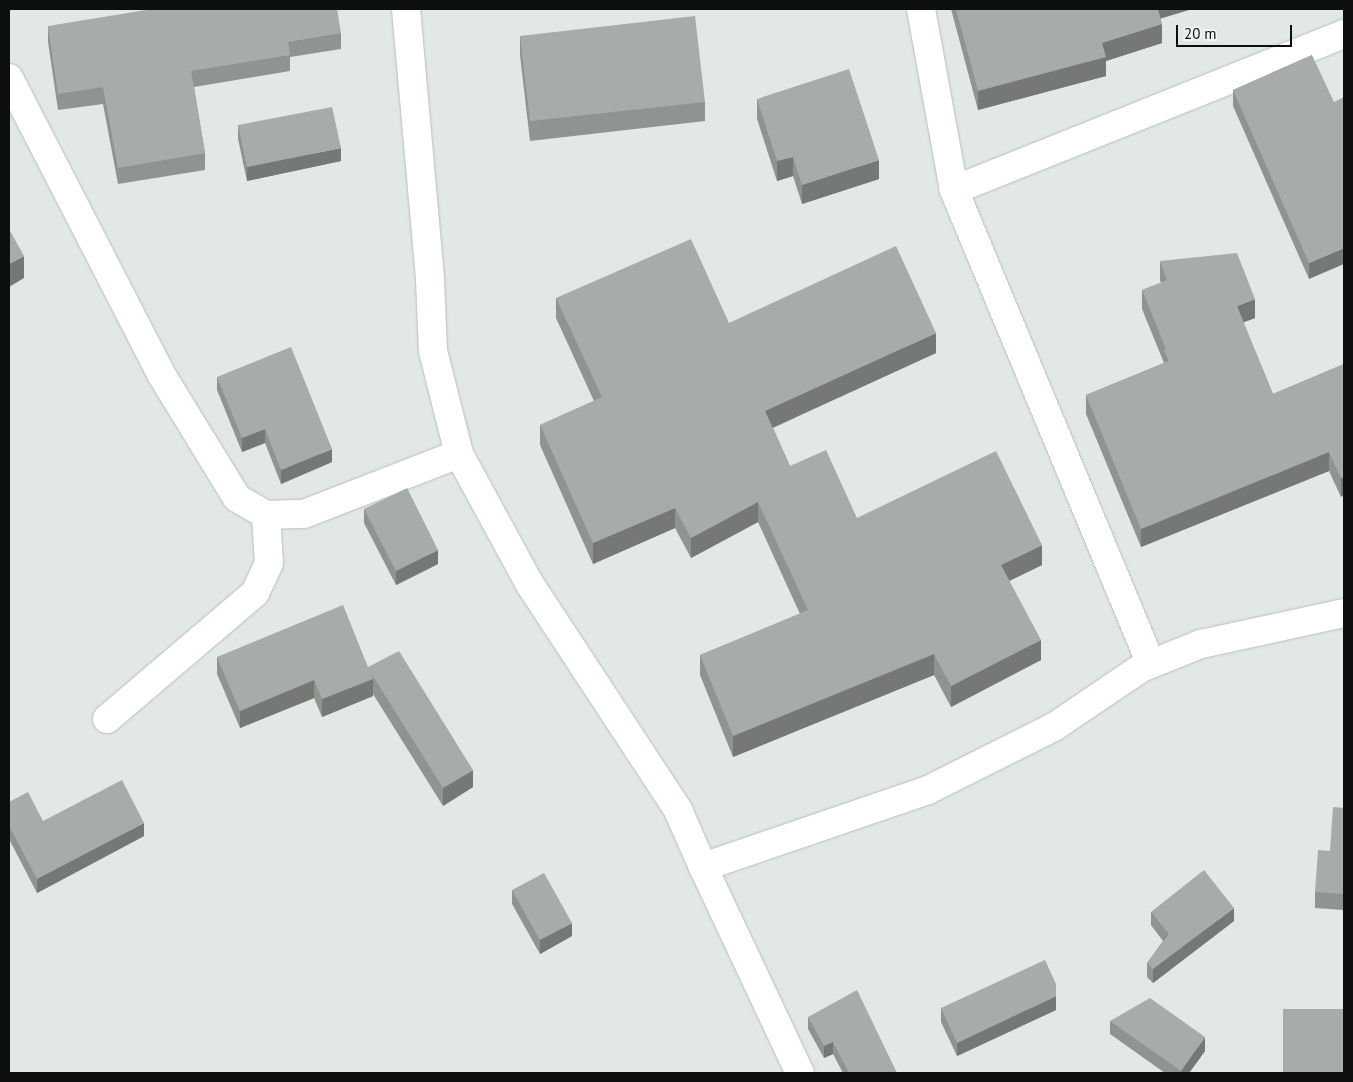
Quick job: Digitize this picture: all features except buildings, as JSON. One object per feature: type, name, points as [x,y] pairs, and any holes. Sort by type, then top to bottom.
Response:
[{"type":"street","points":[[406,9],[430,280],[433,351],[459,454],[529,583],[678,810],[800,1073]]},
{"type":"street","points":[[921,9],[954,190],[1150,664]]},
{"type":"street","points":[[954,190],[1344,34]]},
{"type":"street","points":[[9,78],[161,374],[237,498],[266,515],[304,514],[459,454]]},
{"type":"street","points":[[107,719],[254,593],[269,562],[266,515]]},
{"type":"street","points":[[704,867],[928,790],[1054,727],[1141,668],[1150,664],[1201,644],[1344,613]]}]
